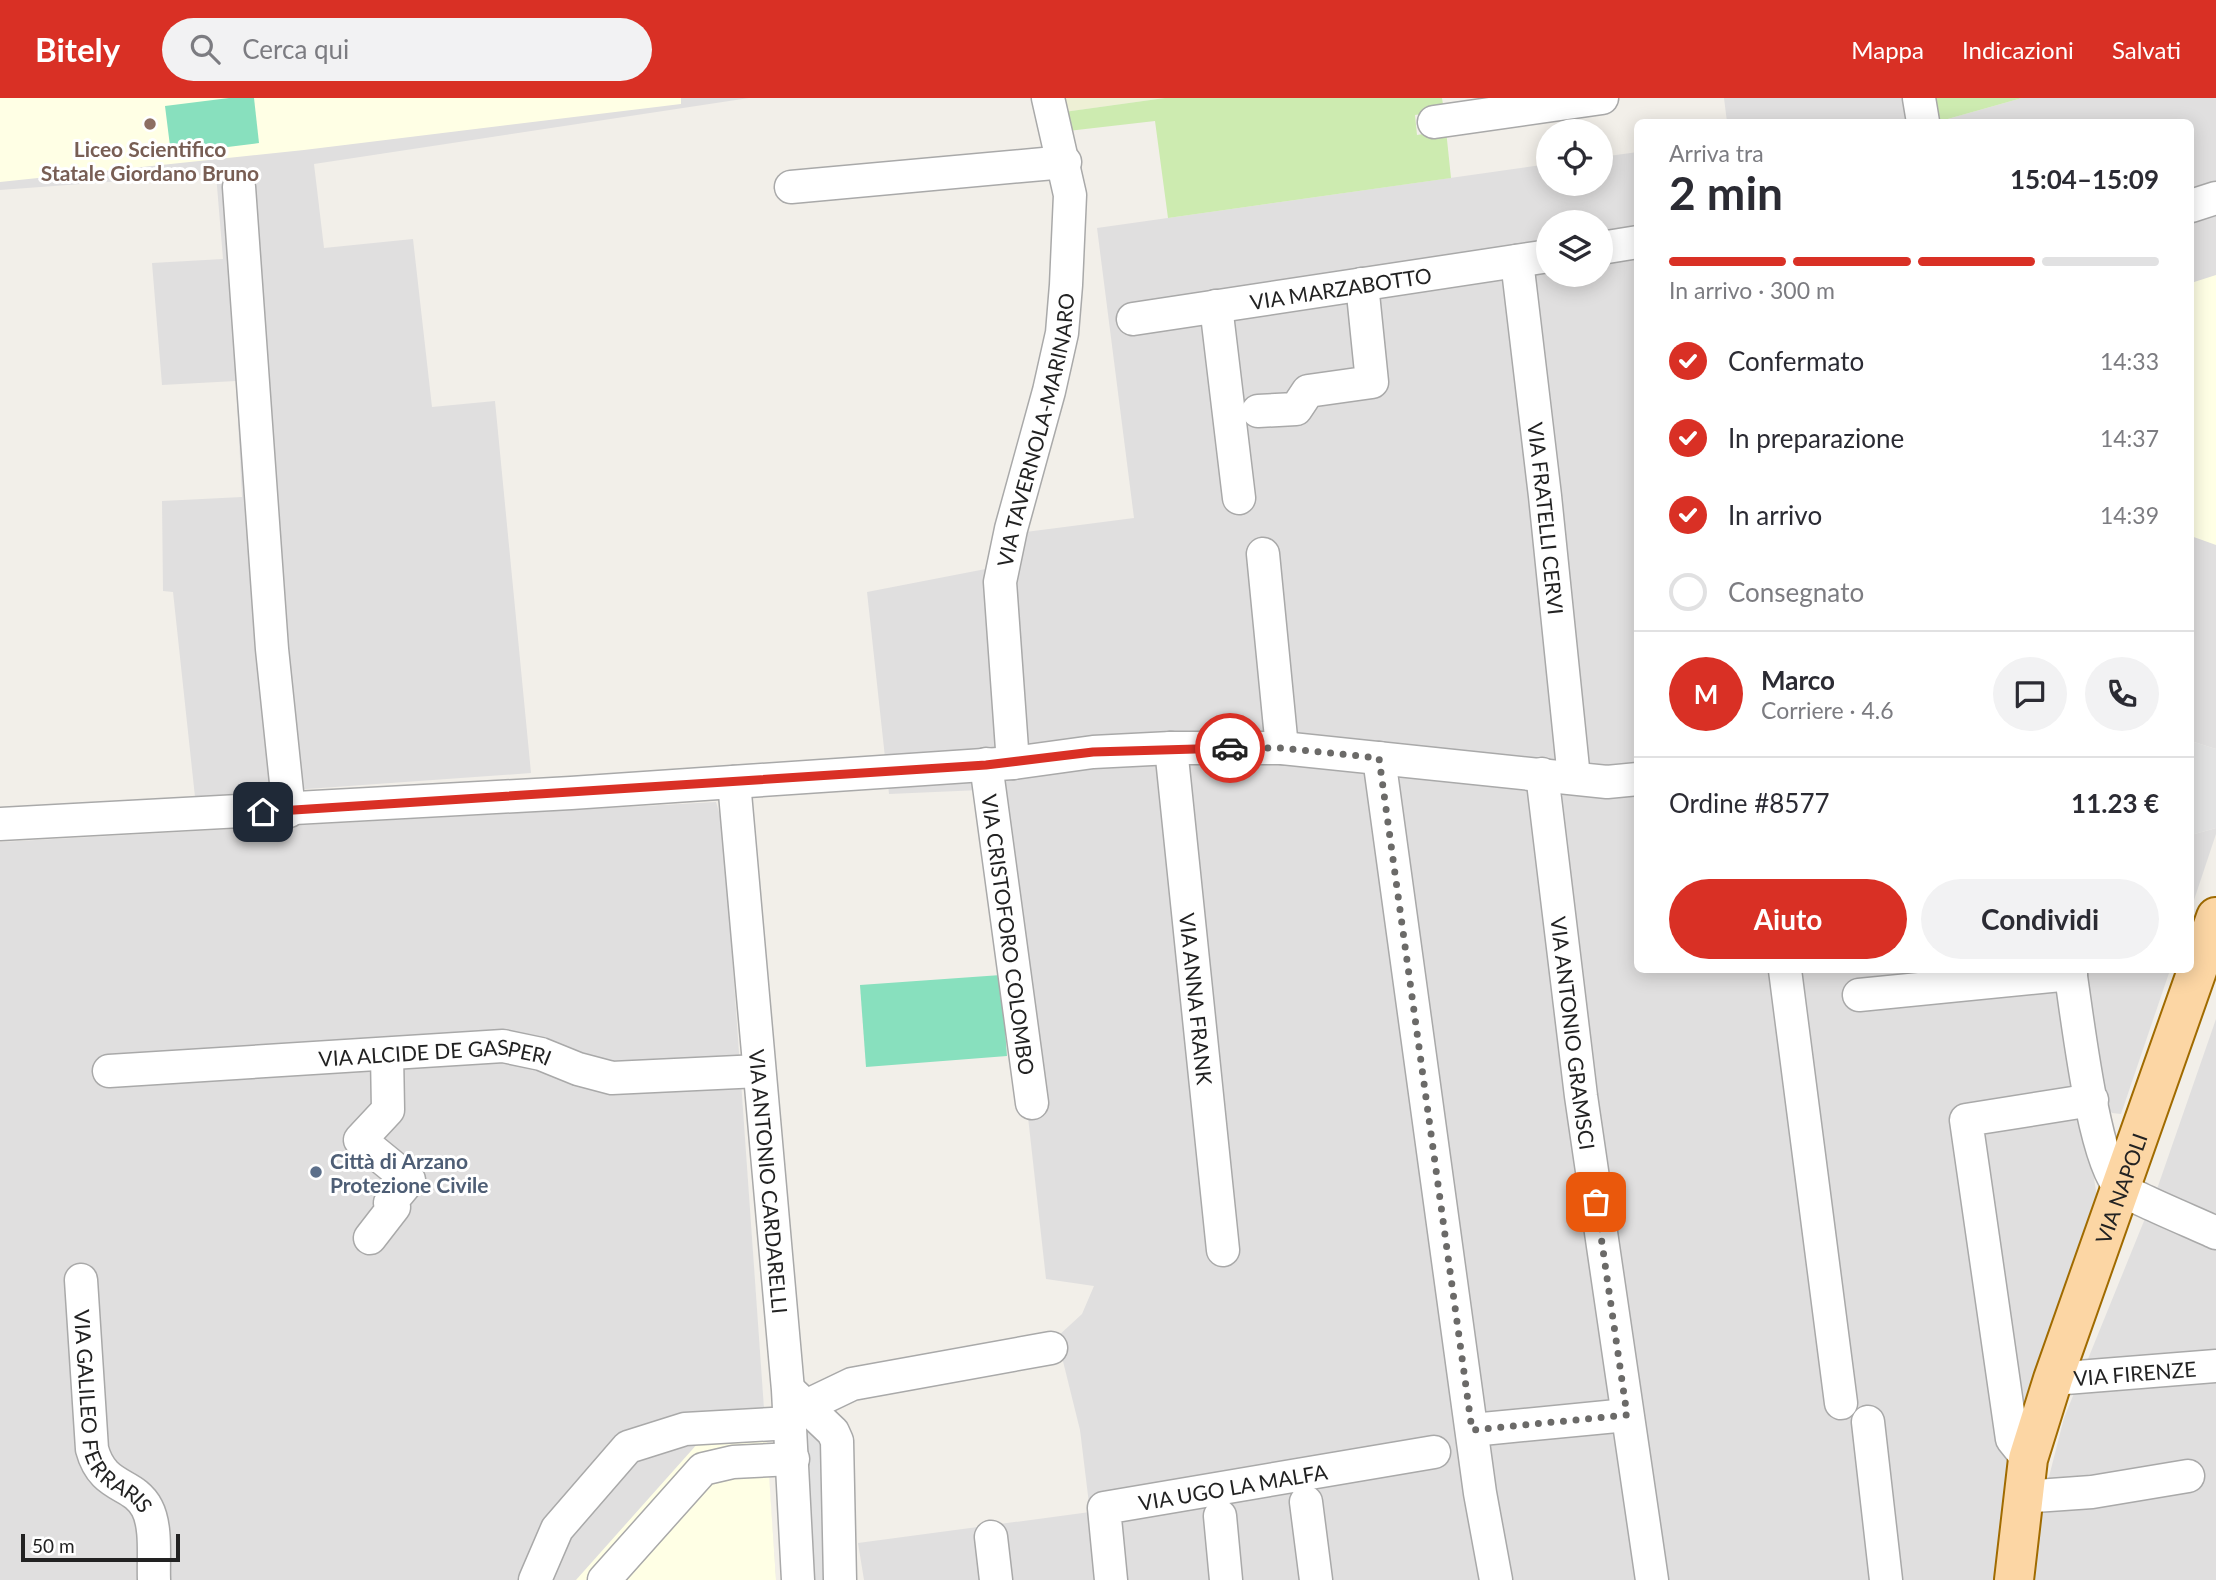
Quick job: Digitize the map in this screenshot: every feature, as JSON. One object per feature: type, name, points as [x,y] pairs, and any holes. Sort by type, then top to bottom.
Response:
[{"type":"main road","name":"VIA NAPOLI","points":[[2014,1580],[2028,1459],[2131,1151],[2216,917]]},
{"type":"street","name":"VIA TAVERNOLA-MARINARO","points":[[1000,764],[1000,582],[1062,332],[1070,195],[1065,162],[1048,98]]},
{"type":"street","points":[[1434,122],[1602,98]]},
{"type":"street","points":[[1919,98],[1922,119]]},
{"type":"street","points":[[791,187],[1065,162]]},
{"type":"street","points":[[239,187],[272,649],[289,811]]},
{"type":"street","points":[[2194,205],[2216,198]]},
{"type":"street","points":[[1613,246],[1634,243]]},
{"type":"street","name":"VIA MARZABOTTO","points":[[1133,319],[1536,258]]},
{"type":"street","name":"VIA FRATELLI CERVI","points":[[1517,261],[1574,778]]},
{"type":"street","points":[[1258,411],[1296,409],[1308,391],[1372,382],[1362,284]]},
{"type":"street","points":[[1216,306],[1239,498]]},
{"type":"street","points":[[1263,554],[1282,748]]},
{"type":"street","name":"VIA CRISTOFORO COLOMBO","points":[[0,824],[289,811],[1000,764],[1093,752],[1171,748],[1282,748],[1607,782],[1634,779]]},
{"type":"street","name":"VIA ANNA FRANK","points":[[1171,748],[1223,1250]]},
{"type":"street","points":[[1379,758],[1472,1430],[1496,1580]]},
{"type":"street","name":"VIA CRISTOFORO COLOMBO","points":[[1000,764],[1032,1103]]},
{"type":"street","name":"VIA ANTONIO GRAMSCI","points":[[1542,774],[1581,1096],[1652,1580]]},
{"type":"street","name":"VIA ANTONIO CARDARELLI","points":[[734,782],[759,1071],[795,1406],[793,1459],[798,1580]]},
{"type":"street","points":[[1785,973],[1841,1403]]},
{"type":"street","points":[[1859,995],[2062,973]]},
{"type":"street","points":[[2071,973],[2103,1153],[2120,1187],[2216,1233]]},
{"type":"street","name":"VIA ALCIDE DE GASPERI","points":[[108,1071],[503,1046],[541,1054],[578,1069],[612,1078],[759,1071]]},
{"type":"street","points":[[370,1238],[394,1207],[390,1203],[409,1180],[360,1140],[388,1110],[387,1054]]},
{"type":"street","points":[[2092,1100],[2131,1151]]},
{"type":"street","points":[[2028,1459],[2012,1439],[1966,1120],[2092,1100]]},
{"type":"street","name":"VIA GALILEO FERRARIS","points":[[81,1280],[92,1449],[97,1467],[109,1480],[147,1507],[151,1522],[154,1580]]},
{"type":"street","points":[[535,1580],[557,1529],[628,1447],[685,1429],[795,1406],[852,1384],[1051,1348]]},
{"type":"street","name":"VIA FIRENZE","points":[[2053,1379],[2216,1366]]},
{"type":"street","points":[[841,1580],[839,1454],[833,1432],[852,1384]]},
{"type":"street","points":[[795,1406],[833,1432]]},
{"type":"street","points":[[1472,1430],[1627,1415]]},
{"type":"street","points":[[1868,1422],[1886,1580]]},
{"type":"street","name":"VIA UGO LA MALFA","points":[[1111,1580],[1104,1508],[1434,1452]]},
{"type":"street","points":[[604,1580],[703,1469],[733,1462],[793,1459]]},
{"type":"street","points":[[2022,1497],[2092,1492],[2188,1476]]},
{"type":"street","points":[[1306,1502],[1316,1580]]},
{"type":"street","points":[[1220,1516],[1226,1580]]},
{"type":"street","points":[[991,1537],[996,1580]]},
{"type":"shaded area","points":[[0,98],[749,98],[314,164],[324,248],[413,239],[432,407],[495,401],[531,773],[195,797],[173,592],[163,591],[162,501],[242,497],[236,381],[162,385],[152,263],[223,259],[216,174],[0,190]]},
{"type":"shaded area","name":"Liceo Scientifico Statale Giordano Bruno","points":[[0,98],[681,98],[681,104],[304,150],[0,182]]},
{"type":"shaded area","points":[[1061,98],[1165,98],[1064,112]]},
{"type":"shaded area","points":[[1724,98],[1904,98],[1907,119],[1727,119]]},
{"type":"shaded area","points":[[2022,98],[2216,98],[2216,749],[2194,742],[2194,119],[1948,119]]},
{"type":"shaded area","points":[[1634,153],[1634,973],[2062,973],[2098,1204],[2041,1353],[2007,1502],[1997,1580],[864,1580],[858,1543],[1090,1512],[1080,1430],[1057,1337],[1082,1314],[1094,1286],[1046,1279],[1021,1054],[981,790],[889,794],[867,592],[996,567],[1003,535],[1134,518],[1097,228],[1536,166],[1536,196],[1613,196],[1613,155]]},
{"type":"shaded area","points":[[2216,275],[2216,545],[2194,537],[2194,282]]},
{"type":"shaded area","points":[[2194,742],[2216,749],[2216,828],[2194,834]]},
{"type":"shaded area","points":[[716,802],[723,825],[776,1580],[0,1580],[0,842]]},
{"type":"shaded area","points":[[2216,828],[2194,900],[2194,834]]},
{"type":"shaded area","points":[[2084,973],[2169,973],[2121,1114],[2112,1113],[2106,1107]]},
{"type":"shaded area","points":[[2216,1019],[2216,1580],[2031,1580],[2039,1516],[2064,1418],[2157,1189]]},
{"type":"shaded area","points":[[806,1422],[835,1449],[835,1580],[814,1580]]},
{"type":"shaded area","points":[[766,1429],[776,1580],[576,1580],[707,1433]]},
{"type":"green space","points":[[229,98],[254,98],[259,143],[171,154],[165,106]]},
{"type":"green space","points":[[1165,98],[1442,98],[1444,111],[1415,115],[1417,135],[1446,130],[1451,178],[1168,218],[1155,121],[1068,131],[1064,112]]},
{"type":"green space","points":[[1933,98],[2022,98],[1948,119],[1936,119]]},
{"type":"green space","points":[[1001,975],[1007,1056],[866,1067],[860,985]]},
{"type":"way so far","points":[[1230,748],[1282,748],[1379,758],[1472,1430],[1627,1415],[1596,1202]]},
{"type":"place","name":"Liceo Scientifico Statale Giordano Bruno","points":[[150,124]]},
{"type":"place","name":"Città di Arzano Protezione Civile","points":[[316,1172]]},
{"type":"route","points":[[263,812],[986,765],[1093,752],[1230,748]]}]
